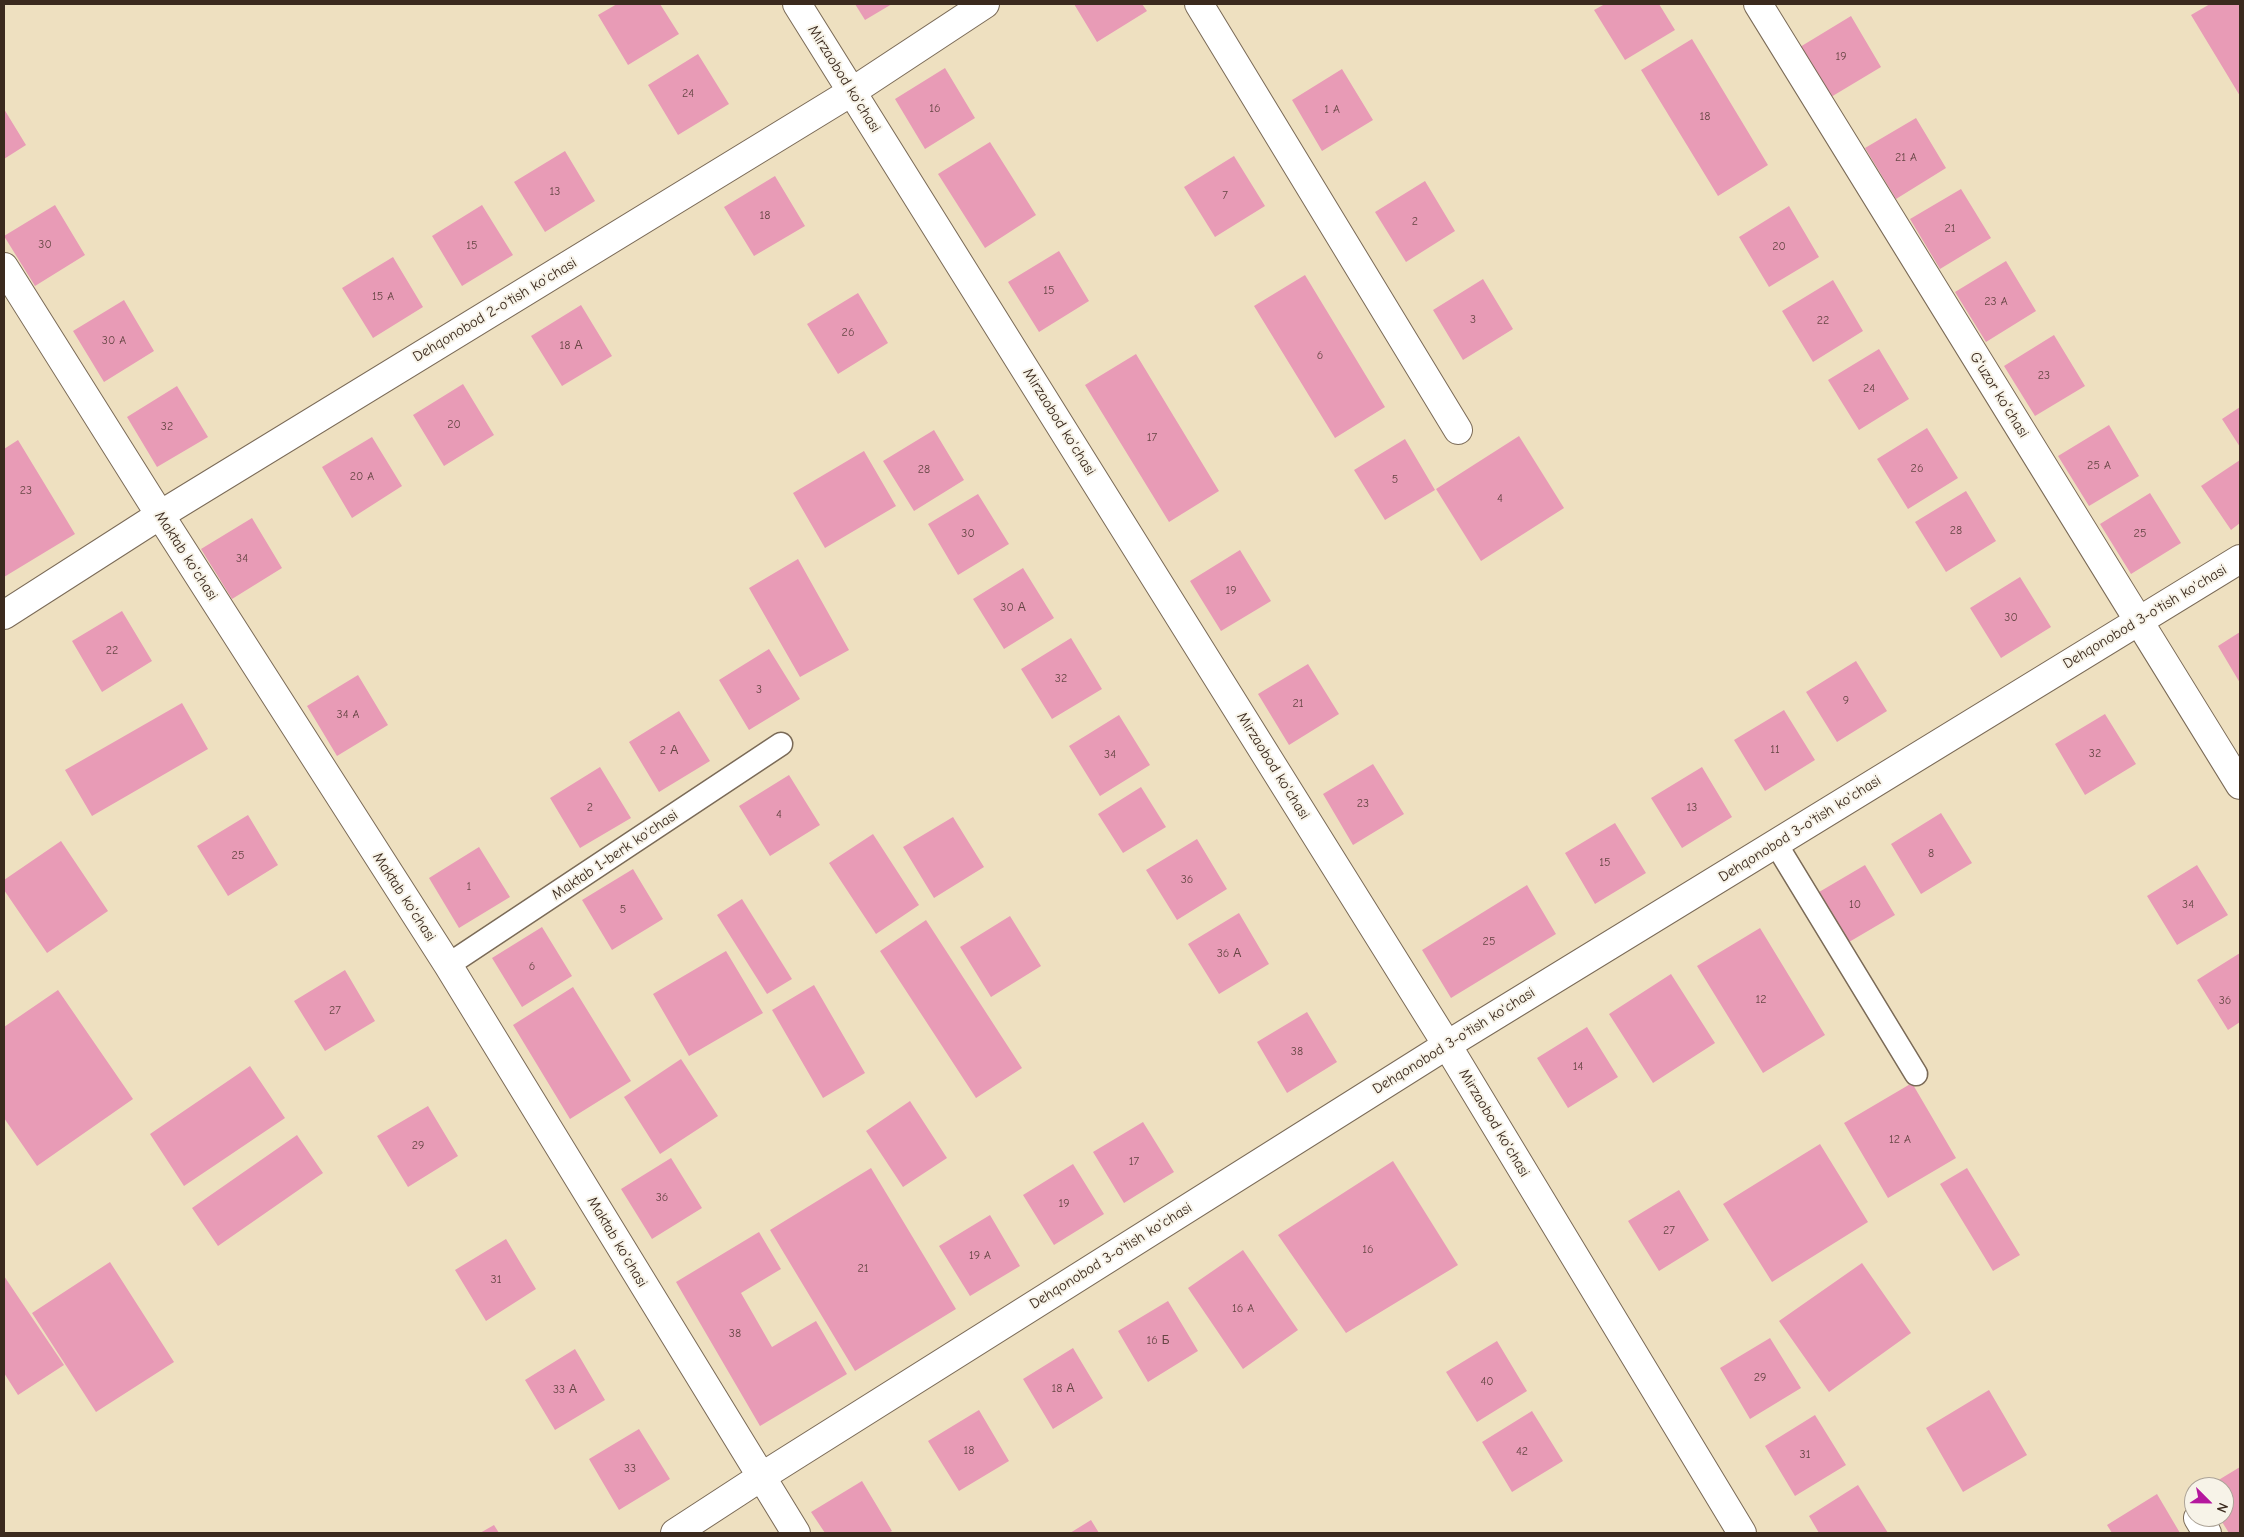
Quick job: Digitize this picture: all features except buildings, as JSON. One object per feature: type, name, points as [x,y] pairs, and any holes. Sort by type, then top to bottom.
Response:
[{"type":"street","name":"Mirzaobod ko'chasi","points":[[797,4],[1447,1045],[1742,1533]]},
{"type":"street","name":"Dehqonobod 2-o'tish ko'chasi","points":[[4,615],[160,515],[853,91],[985,4]]},
{"type":"street","points":[[1198,4],[1458,430]]},
{"type":"street","name":"Gʻuzor koʻchasi","points":[[1758,4],[2240,785]]},
{"type":"street","name":"Maktab ko'chasi","points":[[4,267],[448,965],[796,1533]]},
{"type":"street","name":"Dehqonobod 3-o'tish ko'chasi","points":[[675,1533],[1447,1045],[2240,559]]},
{"type":"lane","name":"Maktab 1-berk ko'chasi","points":[[448,965],[781,744]]},
{"type":"lane","points":[[1776,844],[1916,1074]]}]
